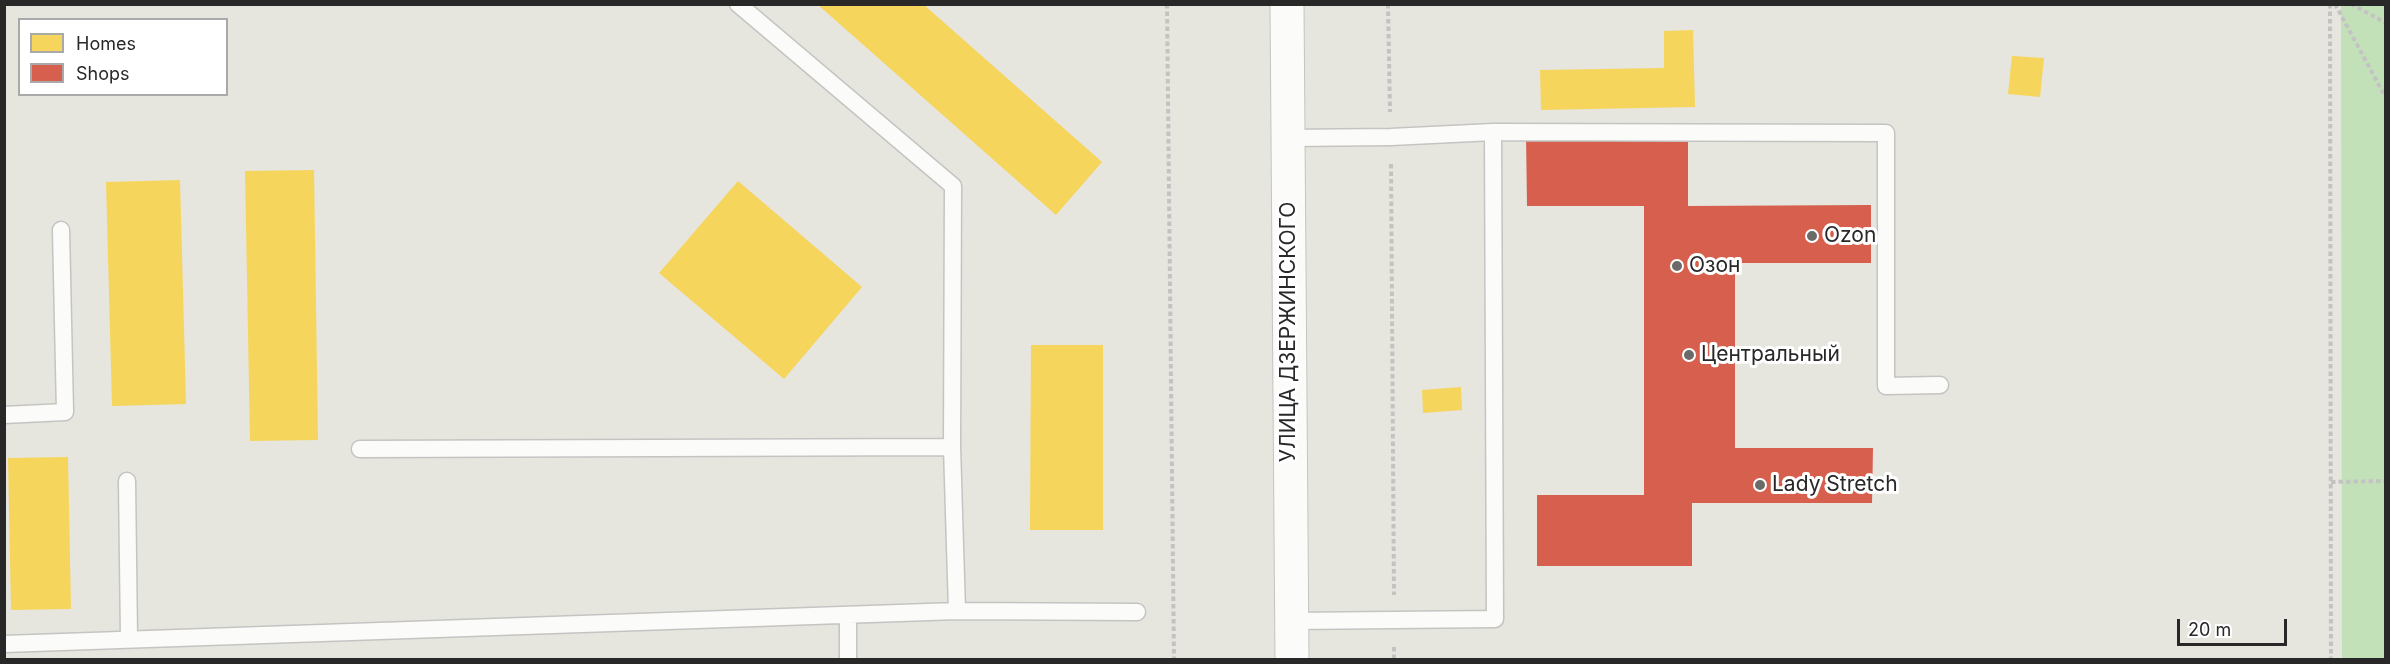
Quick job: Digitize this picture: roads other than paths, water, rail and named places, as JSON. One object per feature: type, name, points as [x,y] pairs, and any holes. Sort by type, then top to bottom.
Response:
[{"type":"main road","name":"УЛИЦА ДЗЕРЖИНСКОГО","points":[[1287,4],[1292,660]]},
{"type":"lane","points":[[738,4],[953,186],[952,447],[957,611]]},
{"type":"lane","points":[[1291,621],[1495,619],[1493,132]]},
{"type":"lane","points":[[1288,138],[1391,137],[1493,132],[1886,133],[1886,386],[1940,385]]},
{"type":"lane","points":[[4,416],[65,412],[61,230]]},
{"type":"lane","points":[[360,449],[952,447]]},
{"type":"lane","points":[[127,481],[129,638]]},
{"type":"lane","points":[[4,644],[957,611],[1137,612]]},
{"type":"lane","points":[[848,615],[848,660]]},
{"type":"place","name":"Ozon","points":[[1812,236]]},
{"type":"place","name":"Озон","points":[[1677,266]]},
{"type":"place","name":"Центральный","points":[[1689,355]]},
{"type":"place","name":"Lady Stretch","points":[[1760,485]]}]
